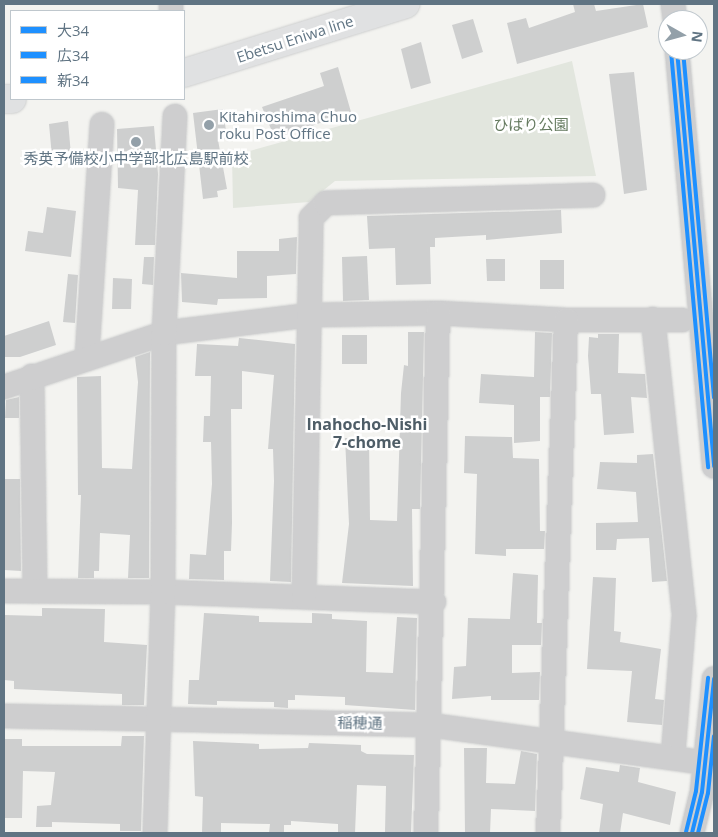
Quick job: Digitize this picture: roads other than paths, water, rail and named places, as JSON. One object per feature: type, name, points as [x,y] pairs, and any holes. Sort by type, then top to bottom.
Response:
[{"type":"main road","name":"Ebetsu Eniwa line","points":[[185,74],[406,4]]},
{"type":"street","points":[[678,60],[714,466]]},
{"type":"street","points":[[155,833],[163,592],[164,333],[175,116]]},
{"type":"street","points":[[87,356],[102,124]]},
{"type":"street","points":[[304,597],[311,315],[310,218],[326,203],[593,195]]},
{"type":"street","points":[[426,833],[434,602],[438,313]]},
{"type":"street","points":[[4,387],[87,356],[164,333],[311,315],[438,313],[566,320],[682,320]]},
{"type":"street","points":[[654,319],[684,616],[673,756]]},
{"type":"street","points":[[548,833],[566,320]]},
{"type":"street","points":[[32,376],[35,591]]},
{"type":"street","points":[[4,591],[163,592],[434,602]]},
{"type":"street","points":[[692,833],[710,763],[714,679]]},
{"type":"street","name":"稲穂通","points":[[4,716],[430,725],[673,756],[710,763]]},
{"type":"place","name":"Kitahiroshima Chuo roku Post Office","points":[[209,125]]},
{"type":"place","name":"秀英予備校小中学部北広島駅前校","points":[[136,142]]},
{"type":"district","name":"Inahocho-Nishi 7-chome","points":[[367,433]]},
{"type":"park label","name":"ひばり公園","points":[[531,125]]}]
